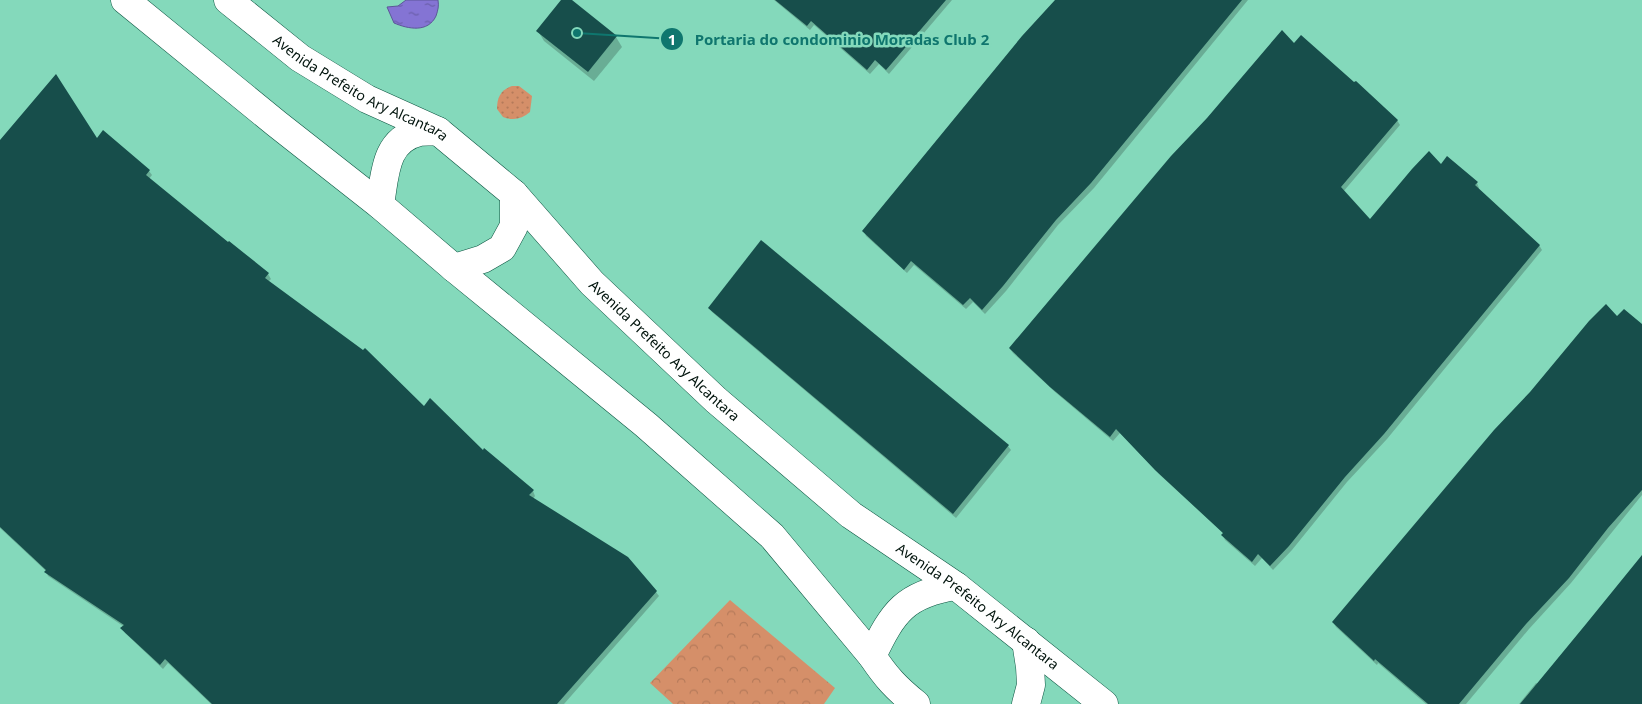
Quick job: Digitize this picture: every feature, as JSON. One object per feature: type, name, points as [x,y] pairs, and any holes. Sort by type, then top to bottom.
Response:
[{"type":"street","points":[[125,0],[380,205],[454,268],[646,424],[772,536],[872,656],[885,675],[897,689],[916,704]]},
{"type":"street","name":"Avenida Prefeito Ary Alcantara","points":[[228,0],[300,58],[367,99],[438,131],[514,194],[592,283],[716,400],[851,515],[956,586],[1104,704]]},
{"type":"street","points":[[380,205],[389,155],[402,139],[419,132],[438,131]]},
{"type":"street","points":[[454,268],[484,259],[502,248],[514,226],[514,194]]},
{"type":"street","points":[[872,656],[886,627],[896,613],[914,598],[934,590],[956,586]]},
{"type":"street","points":[[1026,641],[1031,685],[1026,704]]},
{"type":"green space","points":[[512,86],[519,86],[532,96],[530,112],[521,118],[503,117],[497,109],[500,94]]},
{"type":"green space","points":[[730,600],[835,688],[824,704],[673,704],[650,683]]},
{"type":"water","points":[[406,0],[438,0],[436,16],[428,25],[417,28],[405,27],[394,23],[387,7],[398,6]]},
{"type":"building","points":[[561,0],[572,0],[617,36],[588,72],[536,31]]},
{"type":"building","points":[[775,0],[946,0],[886,70],[875,60],[867,70],[811,21],[807,26]]},
{"type":"building","points":[[1055,0],[1242,0],[1091,183],[1056,220],[982,310],[970,298],[963,305],[911,261],[904,270],[862,231],[1022,36]]},
{"type":"building","points":[[1282,30],[1294,43],[1301,35],[1354,82],[1356,81],[1398,120],[1341,187],[1370,219],[1429,151],[1441,164],[1447,156],[1478,182],[1475,185],[1540,245],[1384,434],[1270,566],[1258,554],[1252,562],[1221,535],[1223,533],[1155,470],[1116,429],[1110,437],[1050,387],[1009,348],[1171,156],[1207,118]]},
{"type":"building","points":[[56,74],[97,138],[103,130],[150,170],[146,175],[269,273],[265,278],[363,350],[365,348],[424,406],[430,398],[483,450],[484,448],[534,490],[529,495],[628,557],[657,591],[557,704],[212,704],[165,659],[160,665],[120,628],[124,625],[44,572],[46,570],[0,527],[0,140]]},
{"type":"building","points":[[761,240],[1009,445],[953,514],[708,308]]},
{"type":"building","points":[[1606,304],[1617,316],[1624,309],[1642,324],[1642,490],[1608,528],[1569,578],[1526,624],[1459,704],[1428,704],[1375,659],[1374,661],[1332,622],[1494,430],[1530,392],[1589,321]]},
{"type":"building","points":[[1642,555],[1642,704],[1520,704],[1586,624]]},
{"type":"place","name":"Portaria do condominio Moradas Club 2","points":[[577,33]]}]
